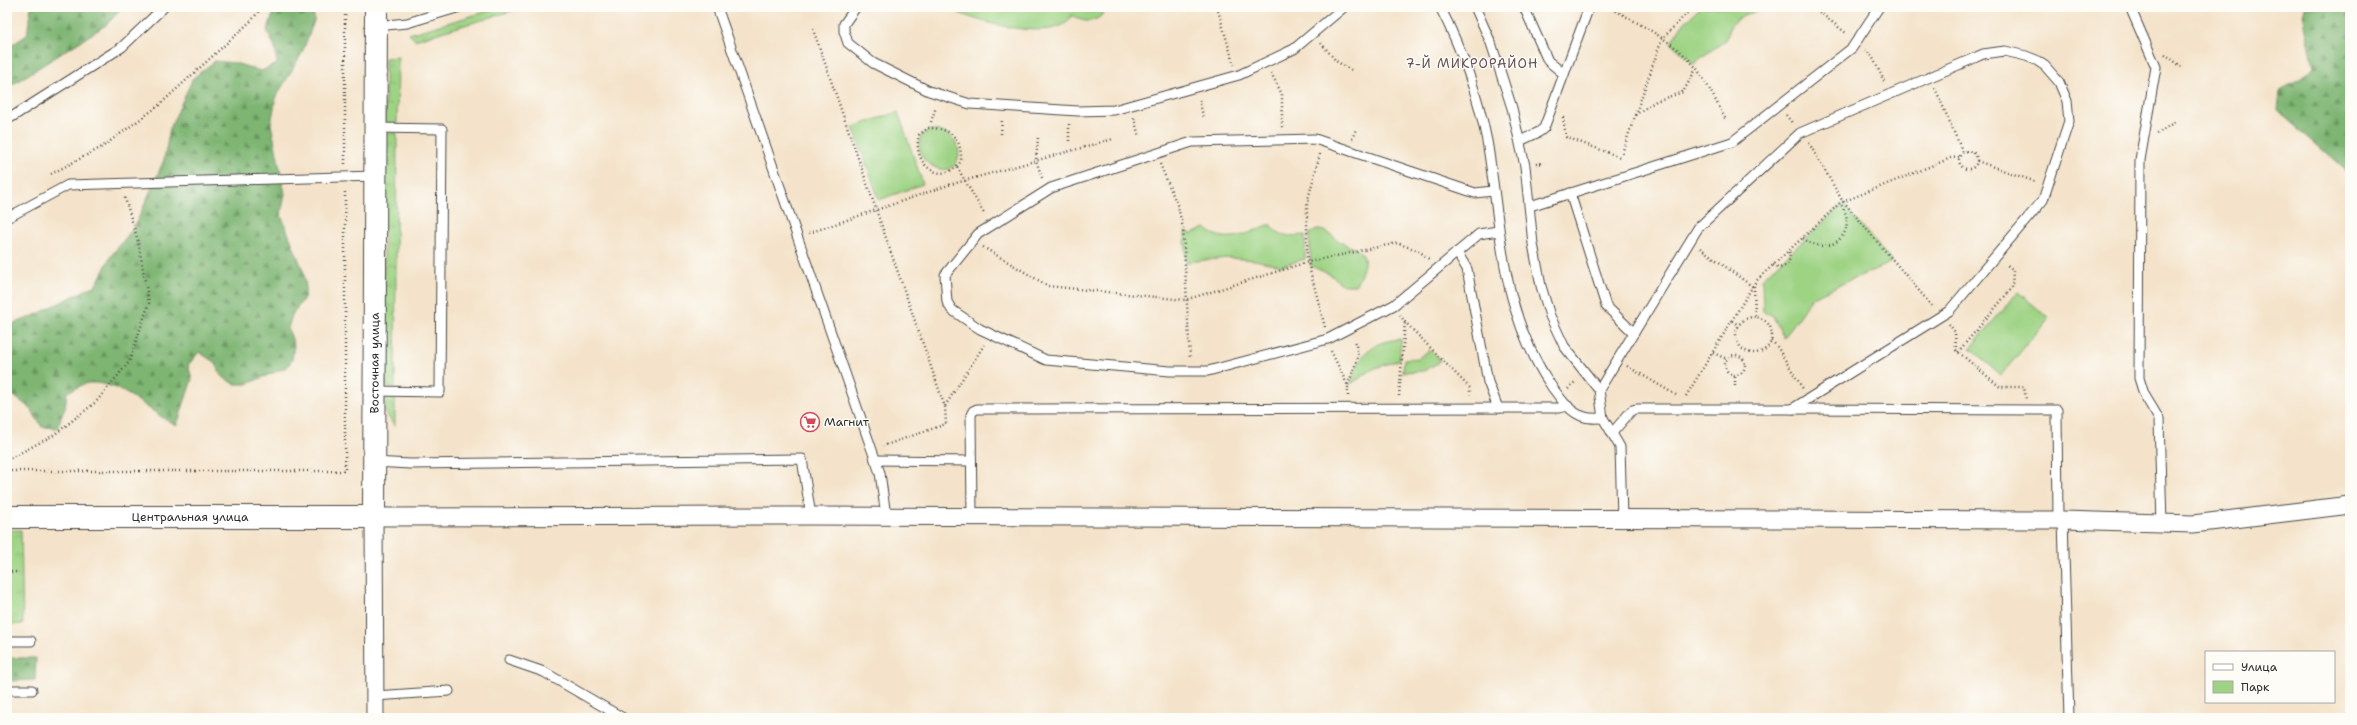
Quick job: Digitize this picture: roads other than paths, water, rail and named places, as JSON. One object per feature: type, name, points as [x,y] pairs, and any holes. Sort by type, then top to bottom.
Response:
[{"type":"main road","name":"Восточная улица","points":[[374,517],[376,16]]},
{"type":"main road","name":"Центральная улица","points":[[7,516],[374,517]]},
{"type":"street","points":[[374,517],[972,516],[1622,518],[2061,520],[2162,525],[2192,524],[2350,505]]},
{"type":"street","name":"Восточная улица","points":[[374,517],[375,718]]},
{"type":"lane","points":[[7,120],[122,47],[164,7]]},
{"type":"lane","points":[[376,16],[408,22],[460,7]]},
{"type":"lane","points":[[717,7],[880,473],[886,516]]},
{"type":"lane","points":[[856,7],[844,24],[845,38],[848,44],[873,63],[929,91],[970,104],[1078,112],[1114,110],[1239,75],[1294,49],[1344,7]]},
{"type":"lane","points":[[1440,7],[1466,68],[1478,108],[1486,141],[1506,279],[1517,316],[1530,349],[1545,376],[1568,406],[1584,417],[1603,418]]},
{"type":"lane","points":[[1475,7],[1491,44],[1512,108],[1526,166],[1533,244],[1541,286],[1550,316],[1564,346],[1599,390],[1603,418],[1612,433],[1621,454],[1622,518]]},
{"type":"lane","points":[[1524,7],[1548,61],[1564,74]]},
{"type":"lane","points":[[1520,142],[1544,128],[1589,7]]},
{"type":"lane","points":[[1530,206],[1732,142],[1852,48],[1879,7]]},
{"type":"lane","points":[[2130,7],[2156,67],[2140,160],[2139,378],[2144,394],[2159,419],[2162,525]]},
{"type":"lane","points":[[1599,390],[1698,228],[1801,133],[1983,54],[2005,51],[2031,58],[2045,66],[2059,82],[2067,101],[2068,130],[2043,200],[1949,310],[1792,409]]},
{"type":"lane","points":[[374,391],[440,392],[442,129],[375,128]]},
{"type":"lane","points":[[1493,191],[1475,193],[1315,139],[1192,142],[1045,191],[978,234],[947,272],[944,280],[948,307],[980,329],[1046,360],[1190,371],[1208,371],[1328,339],[1394,305],[1479,234],[1498,231]]},
{"type":"lane","points":[[7,218],[68,184],[375,176]]},
{"type":"lane","points":[[1570,193],[1606,306],[1634,333]]},
{"type":"lane","points":[[1457,252],[1467,269],[1488,382],[1498,408]]},
{"type":"lane","points":[[1612,433],[1633,409],[1683,404],[1792,409],[2057,410],[2069,718]]},
{"type":"lane","points":[[972,516],[972,415],[973,411],[977,409],[1559,408],[1568,406]]},
{"type":"lane","points":[[374,462],[410,464],[802,459],[811,516]]},
{"type":"lane","points":[[875,460],[972,461]]},
{"type":"lane","points":[[7,641],[31,641]]},
{"type":"lane","points":[[509,660],[544,672],[624,718]]},
{"type":"lane","points":[[7,690],[32,690]]},
{"type":"lane","points":[[375,696],[449,692]]},
{"type":"place","name":"Магнит","points":[[810,422]]},
{"type":"district","name":"7-Й МИКРОРАЙОН","points":[[1472,63]]}]
